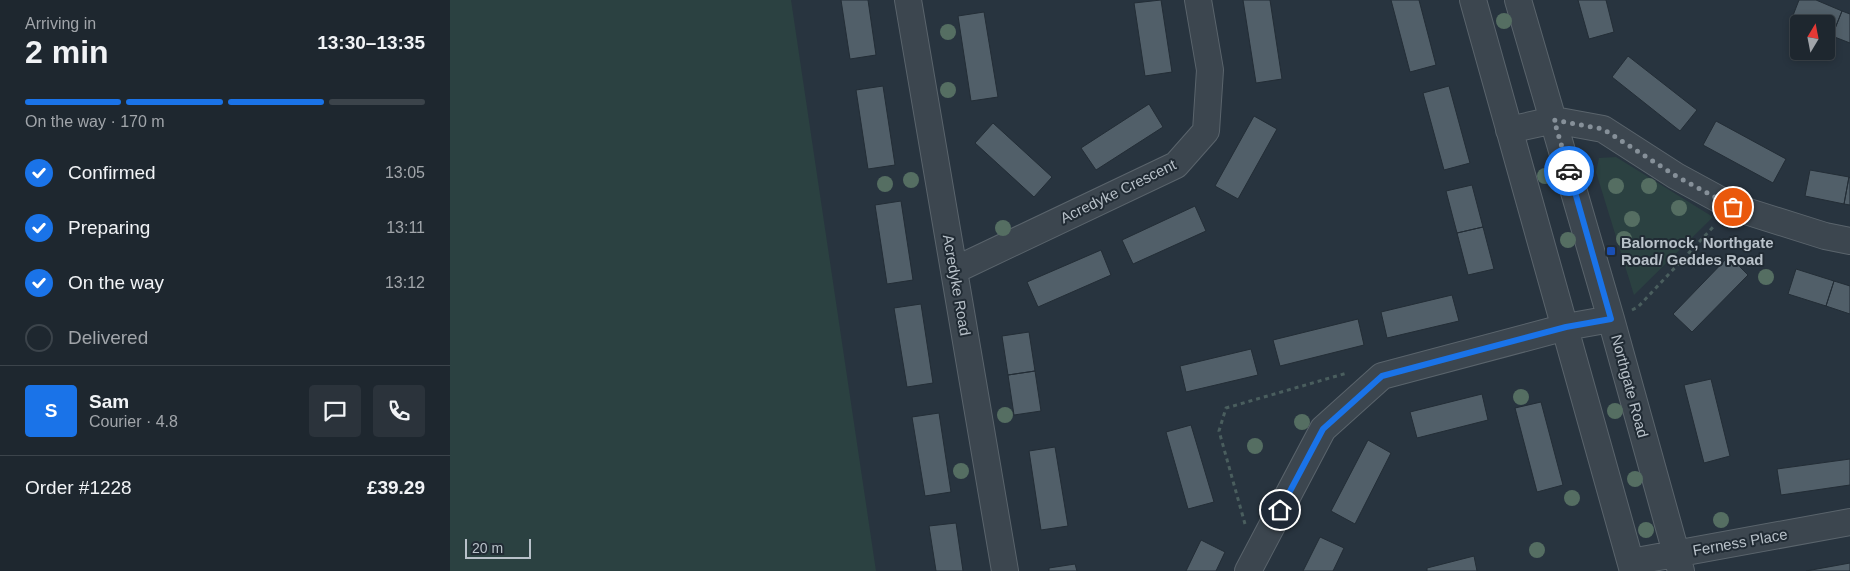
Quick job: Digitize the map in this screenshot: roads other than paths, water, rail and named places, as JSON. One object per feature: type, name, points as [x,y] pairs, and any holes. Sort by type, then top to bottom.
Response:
[{"type":"street","name":"Acredyke Road","points":[[908,0],[1005,571]]},
{"type":"street","name":"Acredyke Crescent","points":[[955,270],[1176,165],[1206,131],[1210,70],[1198,0]]},
{"type":"street","points":[[1473,0],[1632,567]]},
{"type":"street","name":"Northgate Road","points":[[1518,0],[1611,319],[1678,562]]},
{"type":"street","points":[[1509,130],[1554,120],[1603,129],[1676,176],[1733,207],[1825,236],[1850,241]]},
{"type":"street","points":[[1251,564],[1323,429],[1382,376],[1566,327],[1611,319]]},
{"type":"street","name":"Ferness Place","points":[[1632,567],[1678,562],[1850,522]]},
{"type":"place","name":"Balornock, Northgate Road/ Geddes Road","points":[[1611,251]]}]
